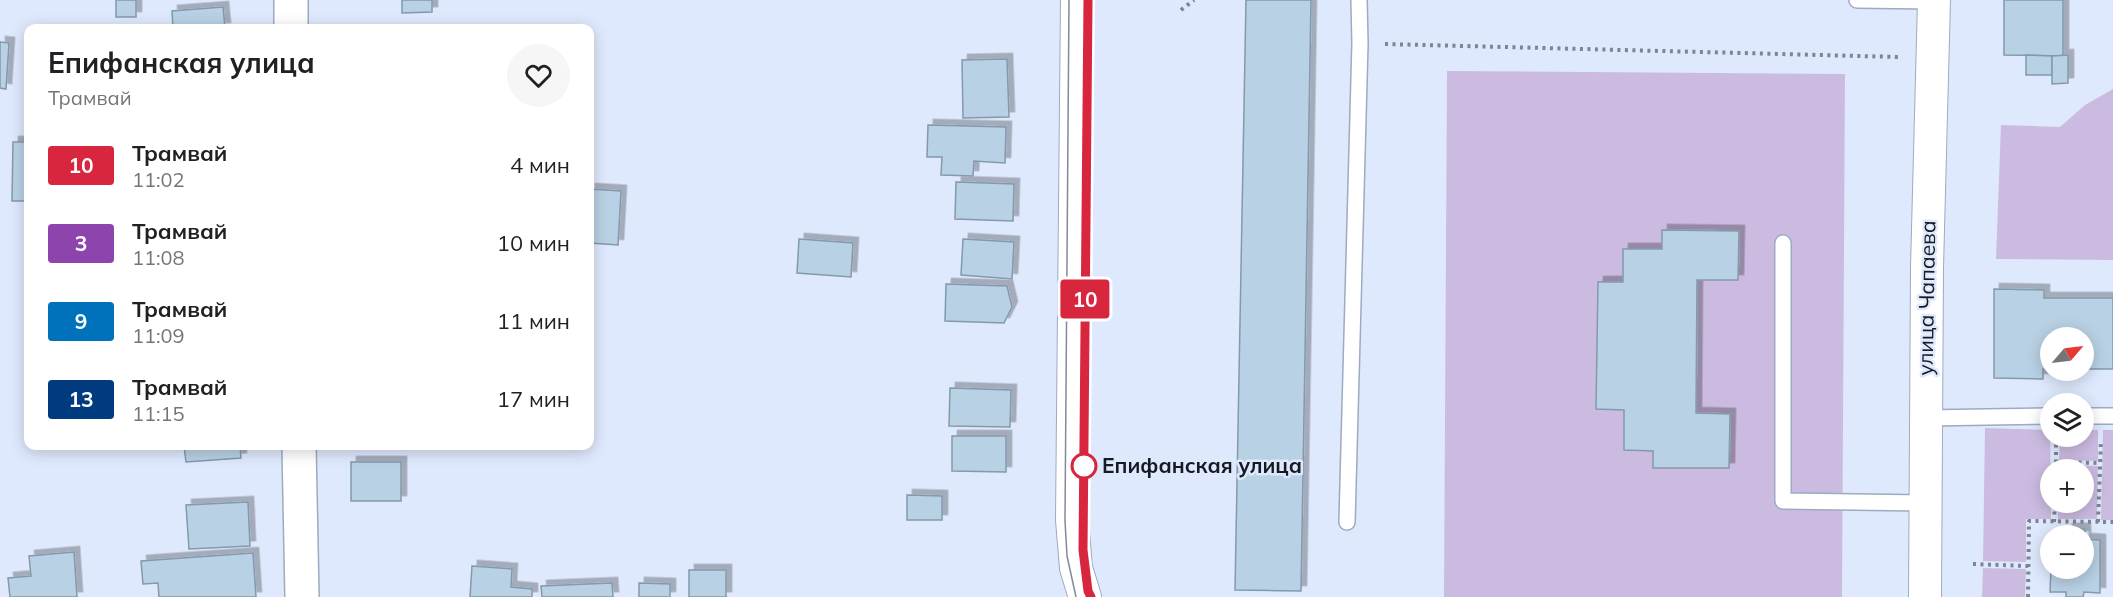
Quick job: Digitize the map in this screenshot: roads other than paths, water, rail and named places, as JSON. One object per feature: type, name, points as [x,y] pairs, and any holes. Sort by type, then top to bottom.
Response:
[{"type":"main road","points":[[291,0],[291,24]]},
{"type":"main road","points":[[299,450],[302,597]]},
{"type":"street","points":[[1077,0],[1072,520],[1076,568],[1085,597]]},
{"type":"street","name":"улица Чапаева","points":[[1925,597],[1925,418],[1934,0]]},
{"type":"lane","points":[[1347,522],[1360,43],[1359,0]]},
{"type":"lane","points":[[1857,0],[1934,0]]},
{"type":"lane","points":[[1783,243],[1783,501],[1925,502]]},
{"type":"lane","points":[[1925,418],[2040,416]]},
{"type":"tram line","points":[[1069,0],[1065,521],[1067,556],[1076,597]]},
{"type":"tram line","points":[[1088,0],[1083,550],[1088,591],[1092,597]]},
{"type":"tram line","name":"10","points":[[1088,0],[1083,550],[1088,591],[1091,597]]},
{"type":"place","name":"Епифанская улица","points":[[1084,466]]}]
